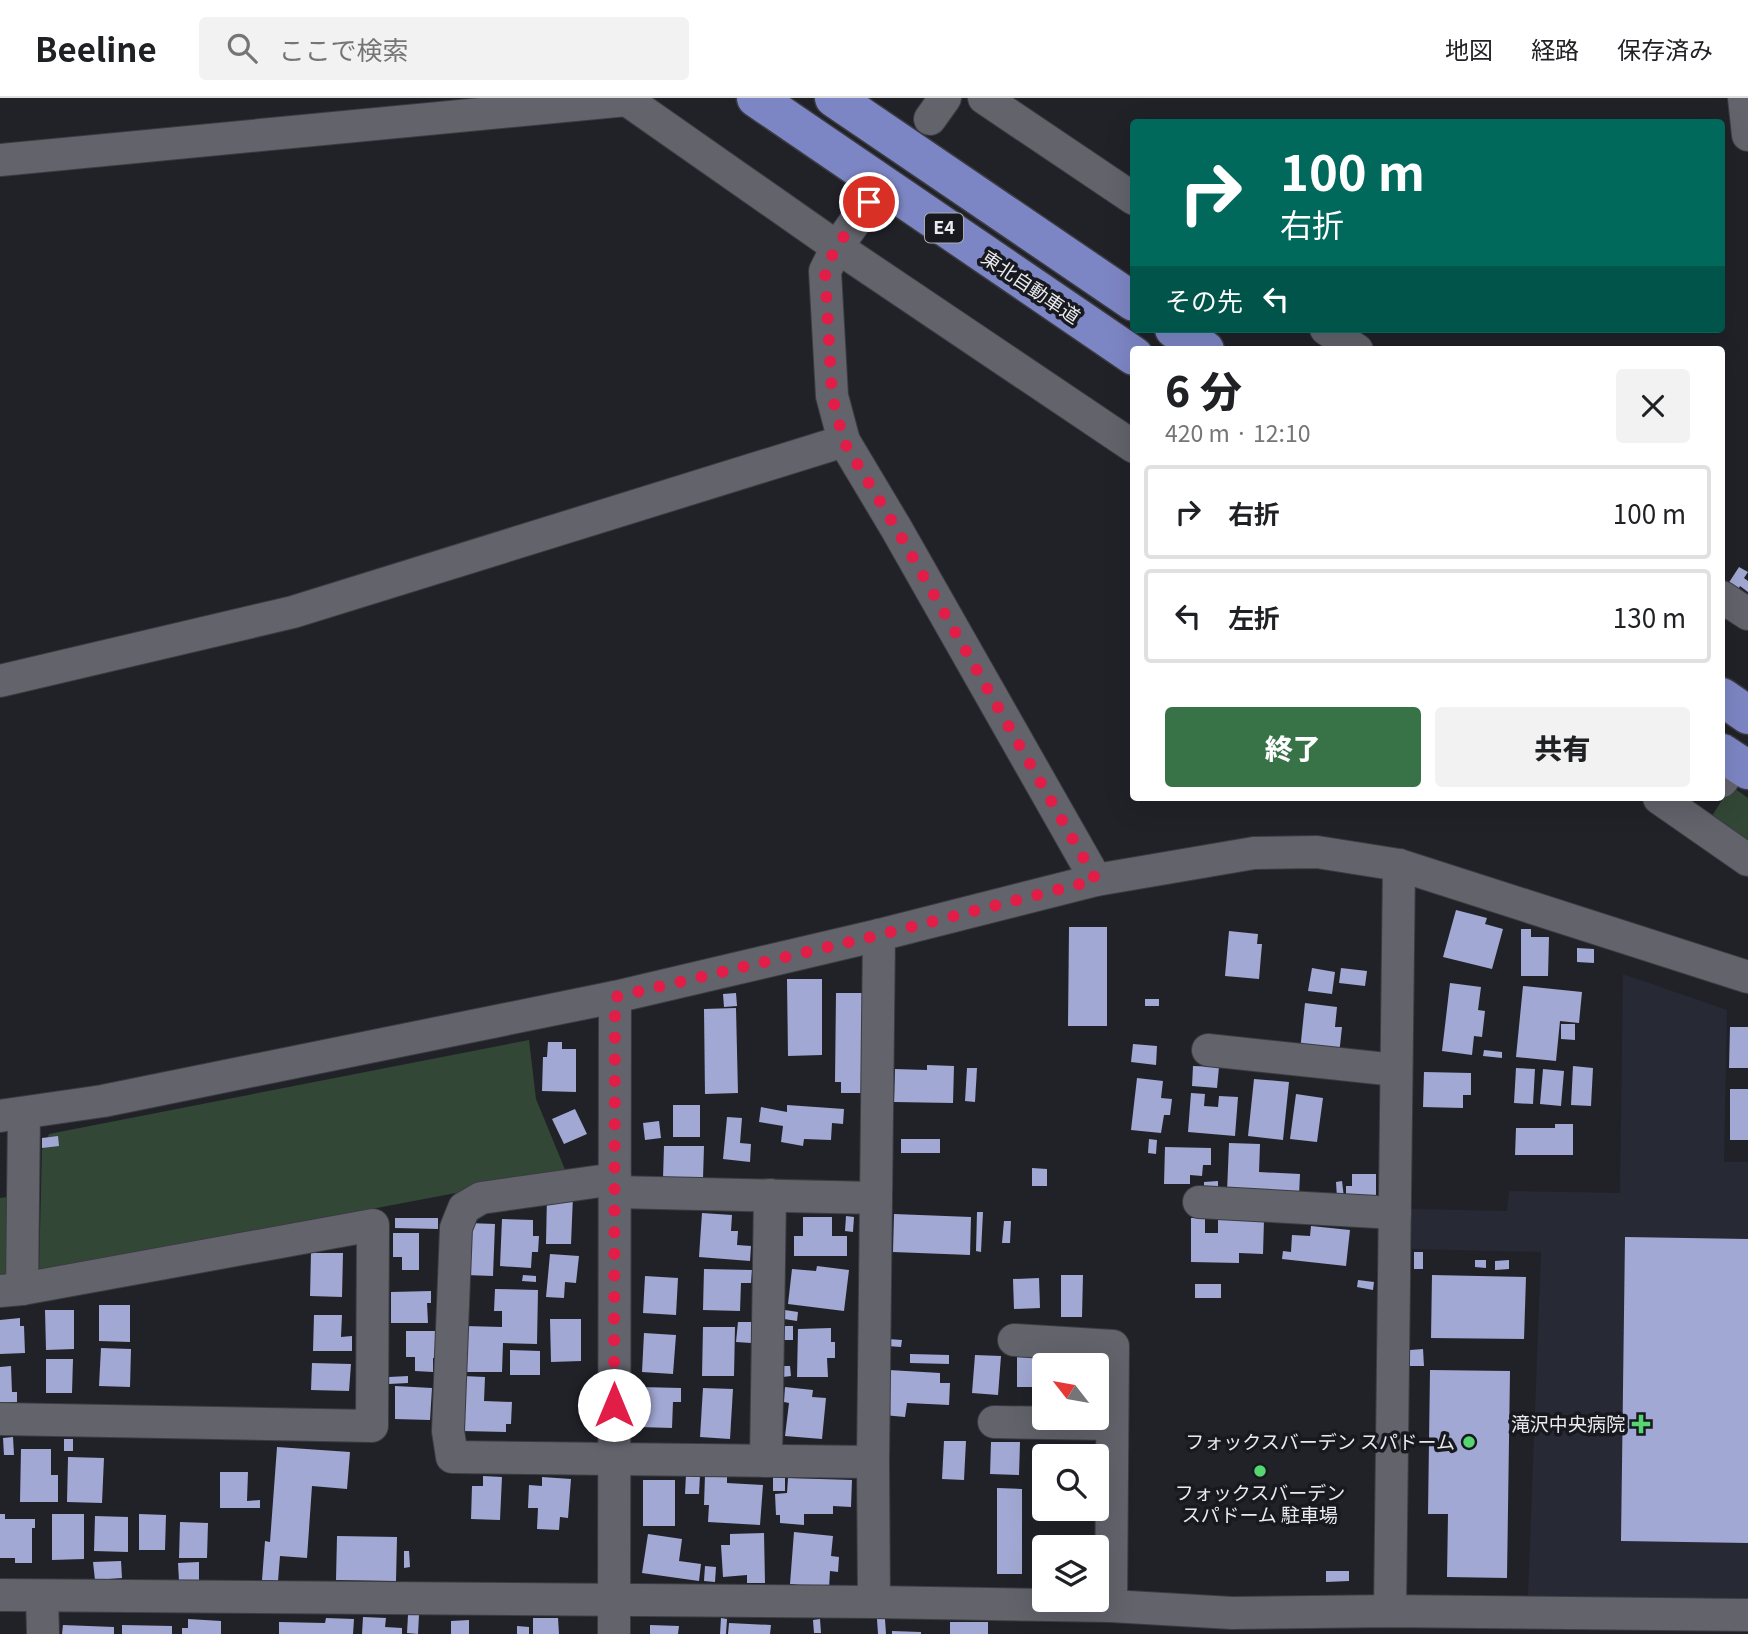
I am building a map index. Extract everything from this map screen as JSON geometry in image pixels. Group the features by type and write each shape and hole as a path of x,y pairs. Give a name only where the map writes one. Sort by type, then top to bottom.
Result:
{"highway":[{"name":"東北自動車道","path":"756,98 1130,353"},
{"name":"E4","path":"834,98 1130,299"},
{"path":"1180,333 1199,346"},
{"path":"1725,699 1748,715"}],"street":[{"path":"984,98 1130,196"},
{"path":"1744,98 1748,135"},
{"path":"0,160 625,99 836,247 1130,444"},
{"path":"869,202 836,247 825,271 832,396 844,442 896,528 1096,880"},
{"path":"1332,333 1351,346"},
{"path":"0,681 293,612 844,442"},
{"path":"1725,599 1748,614"},
{"path":"1725,794 1748,860"},
{"path":"0,1419 372,1426 373,1225 11,1290 12,1115 103,1101 615,997 879,935 1096,880 1254,853 1317,852 1399,865 1748,976"},
{"path":"1390,1611 1399,865"},
{"path":"874,1602 879,935"},
{"path":"614,1634 615,997"},
{"path":"1208,1050 1396,1070"},
{"path":"873,1462 452,1457 448,1431 456,1228 464,1208 481,1198 615,1185 770,1195 876,1198"},
{"path":"766,1461 770,1195"},
{"path":"1199,1202 1395,1213"},
{"path":"1014,1340 1113,1346 1111,1606"},
{"path":"993,1422 1112,1424"},
{"path":"0,1595 1111,1606 1232,1624 1390,1611 1748,1615"},
{"path":"42,1596 43,1634"}],"shaded area":[{"name":"滝沢中央病院","path":"1623,974 1727,1010 1724,1162 1748,1162 1748,1599 1528,1597 1541,1252 1412,1249 1412,1209 1507,1211 1509,1191 1620,1193"}],"green space":[{"path":"1731,786 1748,798 1748,844 1710,819 1721,801 1725,801"},
{"path":"529,1040 536,1099 566,1172 39,1272 42,1150 49,1134"},
{"path":"14,1196 10,1281 0,1282 0,1198"}],"building":[{"path":"1739,567 1748,572 1744,578 1748,581 1748,592 1740,586 1738,590 1728,584"},
{"path":"1456,910 1487,918 1485,924 1503,929 1492,969 1443,957"},
{"path":"1069,927 1107,927 1107,1026 1068,1026"},
{"path":"1521,929 1531,929 1531,937 1549,937 1548,976 1521,976"},
{"path":"1229,931 1258,934 1257,944 1262,944 1259,979 1225,976"},
{"path":"1577,948 1594,949 1594,963 1577,962"},
{"path":"1312,968 1335,972 1332,994 1308,991"},
{"path":"1341,968 1367,971 1365,986 1339,983"},
{"path":"787,979 822,979 822,1055 788,1056"},
{"path":"1450,983 1481,987 1478,1010 1485,1011 1482,1037 1474,1036 1472,1055 1442,1051"},
{"path":"1523,986 1582,992 1579,1023 1560,1021 1556,1061 1516,1057"},
{"path":"736,993 737,1006 724,1007 723,994"},
{"path":"836,993 863,993 862,1093 841,1093 841,1082 835,1082"},
{"path":"1145,999 1159,999 1159,1006 1145,1006"},
{"path":"1305,1003 1337,1007 1335,1027 1342,1027 1339,1055 1300,1051"},
{"path":"736,1008 738,1093 705,1094 704,1009"},
{"path":"1561,1024 1575,1024 1575,1040 1561,1039"},
{"path":"1730,1027 1748,1027 1748,1068 1729,1068"},
{"path":"548,1042 562,1042 562,1049 576,1049 576,1092 542,1091 543,1057 547,1057"},
{"path":"1133,1044 1157,1046 1156,1065 1131,1062"},
{"path":"1484,1050 1502,1052 1502,1058 1483,1056"},
{"path":"927,1065 954,1066 953,1103 894,1102 895,1069 927,1070"},
{"path":"1193,1066 1219,1067 1217,1088 1192,1086"},
{"path":"1573,1066 1593,1068 1591,1106 1571,1105"},
{"path":"967,1068 977,1068 975,1102 965,1101"},
{"path":"1516,1068 1535,1069 1533,1104 1514,1103"},
{"path":"1543,1069 1564,1071 1561,1106 1540,1104"},
{"path":"1424,1072 1471,1073 1471,1095 1463,1095 1463,1108 1423,1107"},
{"path":"1137,1078 1163,1081 1161,1098 1172,1099 1170,1115 1164,1115 1161,1133 1131,1130"},
{"path":"1254,1079 1289,1082 1283,1140 1248,1136"},
{"path":"1730,1089 1748,1089 1748,1140 1730,1140"},
{"path":"1191,1093 1205,1094 1204,1106 1218,1107 1219,1096 1238,1097 1235,1136 1188,1132"},
{"path":"1296,1094 1323,1098 1317,1142 1290,1139"},
{"path":"673,1105 700,1105 700,1137 673,1137"},
{"path":"787,1105 844,1109 843,1124 832,1123 831,1140 804,1139 803,1146 781,1142 783,1126 759,1122 761,1107 787,1112"},
{"path":"575,1109 587,1134 564,1144 552,1119"},
{"path":"727,1117 742,1118 740,1143 751,1144 750,1162 723,1159"},
{"path":"659,1121 661,1138 645,1140 643,1123"},
{"path":"1555,1124 1573,1124 1573,1155 1515,1155 1516,1128 1555,1128"},
{"path":"58,1136 59,1146 42,1148 42,1138"},
{"path":"901,1139 940,1139 940,1153 901,1153"},
{"path":"1149,1139 1157,1140 1156,1154 1148,1153"},
{"path":"1229,1143 1260,1144 1259,1172 1300,1174 1299,1195 1227,1192"},
{"path":"664,1146 704,1146 703,1178 663,1178"},
{"path":"1165,1147 1211,1148 1211,1165 1203,1165 1202,1176 1190,1175 1190,1184 1164,1184"},
{"path":"1032,1168 1047,1169 1047,1186 1032,1186"},
{"path":"1352,1174 1376,1174 1376,1198 1346,1198 1346,1186 1352,1186"},
{"path":"1218,1181 1218,1192 1204,1194 1204,1182"},
{"path":"1342,1181 1344,1198 1337,1198 1336,1182"},
{"path":"547,1195 573,1196 571,1244 546,1244"},
{"path":"977,1212 983,1212 981,1252 976,1251"},
{"path":"702,1213 732,1215 731,1231 738,1231 737,1245 751,1246 750,1261 699,1257"},
{"path":"894,1214 971,1217 970,1255 893,1252"},
{"path":"846,1216 854,1217 853,1232 845,1231"},
{"path":"803,1217 832,1217 832,1236 847,1236 847,1256 794,1256 794,1236 803,1236"},
{"path":"395,1218 438,1218 438,1229 395,1228"},
{"path":"1191,1218 1205,1218 1205,1233 1218,1233 1218,1219 1264,1220 1263,1254 1239,1253 1239,1263 1191,1262"},
{"path":"502,1219 533,1220 533,1236 539,1236 538,1252 532,1252 531,1268 500,1266"},
{"path":"1004,1221 1011,1221 1010,1243 1002,1243"},
{"path":"468,1223 495,1224 493,1276 466,1275"},
{"path":"1311,1226 1350,1230 1346,1266 1282,1259 1283,1251 1291,1252 1292,1235 1310,1236"},
{"path":"393,1233 419,1233 419,1270 402,1270 402,1257 393,1257"},
{"name":"滝沢中央病院","path":"1625,1237 1748,1239 1748,1543 1621,1541"},
{"path":"1414,1252 1423,1252 1423,1269 1414,1269"},
{"path":"311,1253 343,1253 342,1297 310,1296"},
{"path":"550,1254 579,1256 576,1283 565,1282 564,1298 546,1297"},
{"path":"1475,1260 1486,1260 1486,1268 1475,1267"},
{"path":"1509,1260 1509,1269 1495,1270 1495,1261"},
{"path":"817,1266 849,1270 844,1311 788,1304 792,1269 816,1271"},
{"path":"704,1269 752,1270 751,1283 741,1283 740,1311 703,1310"},
{"path":"523,1275 536,1276 536,1282 522,1281"},
{"path":"1061,1275 1083,1275 1082,1317 1061,1317"},
{"path":"1432,1275 1526,1277 1524,1339 1431,1338"},
{"path":"645,1276 678,1278 676,1315 643,1313"},
{"path":"1039,1278 1040,1308 1014,1309 1013,1279"},
{"path":"1358,1280 1374,1282 1373,1290 1357,1287"},
{"path":"1195,1284 1221,1284 1221,1298 1195,1298"},
{"path":"495,1289 538,1290 537,1344 503,1343 502,1372 464,1372 465,1326 502,1327 502,1311 494,1311"},
{"path":"431,1291 431,1303 427,1303 428,1323 391,1323 391,1292"},
{"path":"99,1305 130,1305 130,1342 99,1341"},
{"path":"45,1310 74,1310 74,1349 46,1350"},
{"path":"785,1310 798,1312 797,1321 784,1319"},
{"path":"314,1315 342,1315 341,1337 352,1336 352,1351 313,1351"},
{"path":"20,1318 20,1326 24,1326 25,1353 0,1354 0,1320"},
{"path":"550,1319 581,1319 581,1361 551,1362"},
{"path":"738,1322 752,1322 751,1343 736,1342"},
{"path":"783,1326 793,1326 793,1340 783,1340"},
{"path":"703,1327 735,1327 734,1376 702,1376"},
{"path":"831,1328 831,1342 835,1342 835,1358 827,1358 828,1377 797,1377 798,1329"},
{"path":"406,1331 437,1331 437,1358 433,1358 433,1372 415,1371 415,1357 406,1357"},
{"path":"644,1333 676,1335 673,1374 642,1372"},
{"path":"888,1339 902,1340 901,1347 887,1346"},
{"path":"101,1348 131,1349 130,1387 99,1386"},
{"path":"1423,1349 1424,1366 1410,1366 1410,1350"},
{"path":"510,1350 540,1351 540,1375 510,1375"},
{"path":"910,1354 949,1355 949,1364 910,1363"},
{"path":"1017,1354 1032,1354 1032,1387 1017,1387"},
{"path":"975,1355 1001,1356 998,1395 972,1393"},
{"path":"46,1359 73,1359 72,1393 46,1393"},
{"path":"312,1363 351,1364 349,1391 311,1390"},
{"path":"11,1366 12,1392 17,1392 17,1402 0,1403 0,1367"},
{"path":"782,1366 790,1366 791,1376 783,1377"},
{"path":"889,1370 940,1373 940,1383 950,1383 949,1405 907,1403 905,1417 883,1415"},
{"name":"フォックスバーデン スパドーム","path":"1430,1370 1510,1371 1507,1578 1447,1577 1448,1514 1428,1514"},
{"path":"408,1376 408,1383 389,1384 389,1377"},
{"path":"463,1376 485,1377 484,1401 512,1402 511,1424 506,1424 506,1432 462,1431"},
{"path":"395,1386 432,1388 430,1420 395,1419"},
{"path":"640,1387 681,1388 681,1402 673,1402 672,1428 639,1427"},
{"path":"785,1387 813,1390 812,1397 826,1398 822,1439 785,1436 789,1403 784,1402"},
{"path":"703,1388 733,1389 730,1439 700,1437"},
{"path":"13,1437 14,1455 4,1455 3,1438"},
{"path":"64,1439 73,1439 73,1451 64,1451"},
{"path":"944,1441 966,1441 964,1480 942,1479"},
{"path":"991,1442 1020,1442 1019,1475 990,1474"},
{"path":"277,1447 350,1452 347,1489 312,1486 307,1558 280,1556 278,1581 262,1580 265,1541 270,1542"},
{"path":"21,1449 51,1449 51,1475 58,1475 58,1502 20,1502"},
{"path":"68,1457 104,1458 102,1503 67,1502"},
{"path":"220,1472 248,1472 247,1501 260,1500 260,1508 220,1508"},
{"path":"686,1474 700,1475 699,1494 685,1494"},
{"path":"705,1475 727,1476 727,1483 763,1485 760,1525 708,1522 709,1505 704,1505"},
{"path":"483,1476 502,1477 500,1520 471,1519 472,1486 483,1486"},
{"path":"542,1477 571,1479 568,1518 560,1517 559,1530 537,1529 538,1508 528,1508 529,1485 542,1486"},
{"path":"773,1477 785,1477 785,1491 773,1491"},
{"path":"788,1478 852,1480 851,1507 833,1506 833,1514 804,1514 804,1525 780,1523 780,1515 776,1515 775,1494 787,1493"},
{"path":"643,1480 675,1480 675,1526 643,1526"},
{"path":"997,1488 1022,1489 1022,1574 997,1574"},
{"path":"0,1514 5,1514 5,1519 35,1519 35,1528 32,1528 32,1563 15,1563 15,1558 0,1558"},
{"path":"52,1514 84,1514 84,1559 52,1560"},
{"path":"139,1514 166,1515 165,1550 139,1550"},
{"path":"95,1516 128,1517 128,1552 94,1551"},
{"path":"180,1522 208,1523 207,1558 179,1558"},
{"path":"794,1532 833,1536 831,1556 839,1557 838,1572 830,1571 829,1588 790,1584"},
{"path":"764,1533 765,1583 747,1583 747,1575 723,1577 721,1545 730,1545 730,1534"},
{"path":"648,1534 682,1539 679,1561 701,1564 699,1581 642,1573"},
{"path":"337,1536 397,1537 396,1581 336,1580"},
{"path":"404,1551 409,1551 410,1567 404,1568"},
{"path":"121,1561 122,1578 95,1580 93,1562"},
{"path":"199,1562 199,1580 179,1581 178,1563"},
{"path":"705,1566 716,1567 715,1582 704,1581"},
{"path":"1326,1571 1349,1571 1349,1581 1326,1582"},
{"path":"408,1615 419,1615 418,1634 407,1633"},
{"path":"363,1617 386,1618 385,1627 402,1628 402,1634 362,1634"},
{"path":"326,1618 354,1619 353,1634 279,1634 279,1622 325,1623"},
{"path":"533,1618 558,1618 559,1634 533,1634"},
{"path":"721,1618 727,1619 726,1634 720,1634"},
{"path":"188,1619 221,1621 221,1634 182,1634 182,1628 188,1628"},
{"path":"820,1619 821,1633 814,1633 813,1620"},
{"path":"877,1619 885,1619 886,1634 878,1634"},
{"path":"469,1620 469,1634 451,1634 451,1621"},
{"path":"950,1622 988,1622 988,1634 950,1634"},
{"path":"729,1623 771,1625 770,1634 728,1634"},
{"path":"63,1625 114,1627 114,1634 62,1634"},
{"path":"122,1625 172,1626 172,1634 122,1634"},
{"path":"650,1625 679,1626 678,1634 650,1634"},
{"path":"517,1626 529,1627 529,1634 517,1634"},
{"path":"892,1631 921,1632 921,1634 892,1634"}],"place":[{"name":"滝沢中央病院","path":"1641,1424"},
{"name":"フォックスバーデン スパドーム","path":"1469,1442"},
{"name":"フォックスバーデン スパドーム 駐車場","path":"1260,1471"}],"route":[{"path":"614,1405 615,997 879,935 1096,880 896,528 844,442 832,396 825,271 836,247 869,202"}]}
